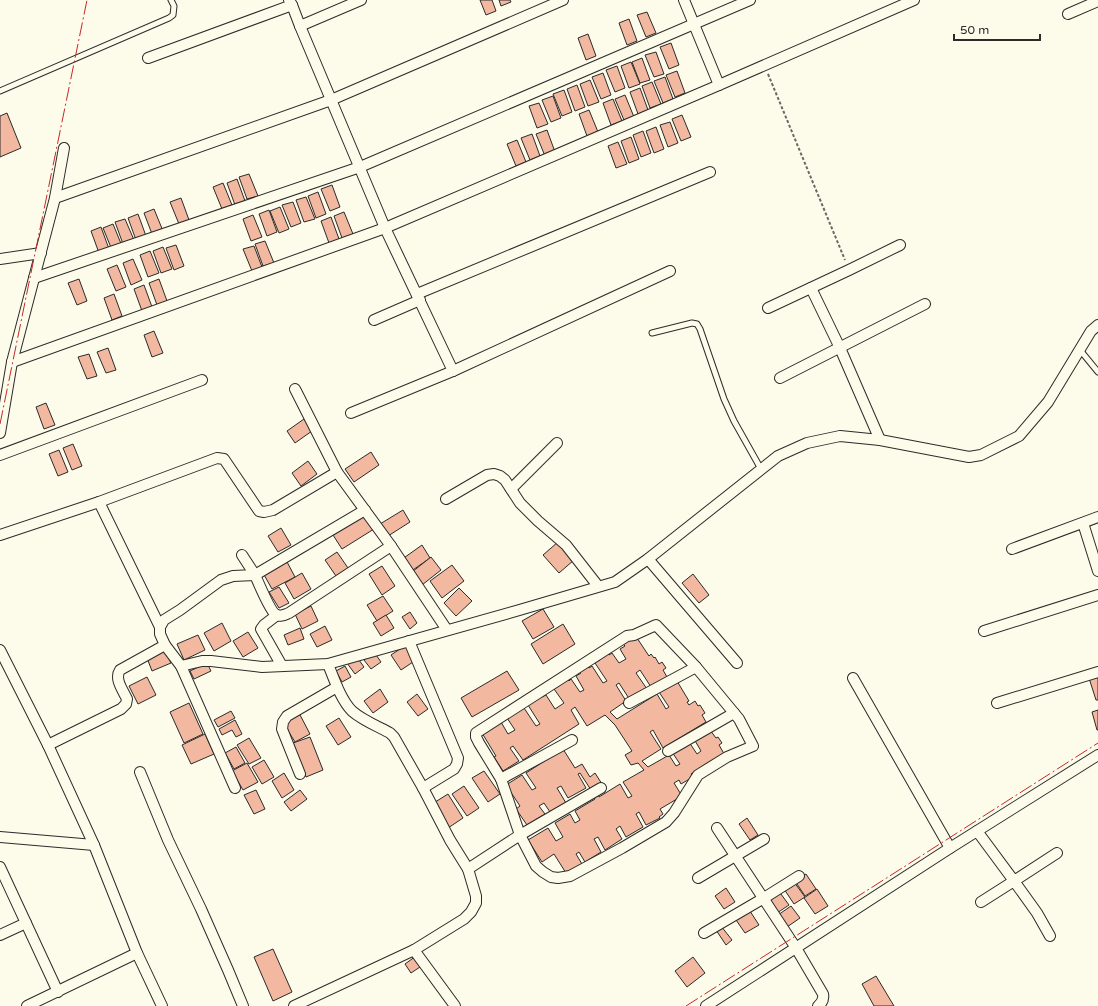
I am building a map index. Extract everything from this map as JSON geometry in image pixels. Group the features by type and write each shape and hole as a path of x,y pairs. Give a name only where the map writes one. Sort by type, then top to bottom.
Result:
{"street":[{"path":"300,26 361,0"},
{"path":"55,198 331,100 563,0"},
{"path":"684,0 719,85"},
{"path":"34,278 360,167 750,0"},
{"path":"12,362 385,228 914,0"},
{"path":"1068,14 1098,1"},
{"path":"148,58 291,3 385,228 453,371"},
{"path":"0,433 3,400 55,198 64,148"},
{"path":"374,320 418,297 710,172"},
{"path":"768,308 900,245"},
{"path":"0,259 41,253"},
{"path":"350,413 453,371 670,271"},
{"path":"811,288 840,348 880,440"},
{"path":"780,378 926,304"},
{"path":"181,666 202,660 211,660 254,667 328,664 615,582 648,559 778,456 807,443 840,436 880,440 968,457 980,455 1019,436 1048,402 1091,332 1098,325"},
{"path":"0,455 202,380"},
{"path":"295,389 337,472 391,546 447,630"},
{"path":"511,489 557,442"},
{"path":"0,535 99,502 217,458 224,459 259,511 264,512 273,510 337,472"},
{"path":"446,498 487,475 494,474 500,476 505,480 520,503 566,545 598,586"},
{"path":"99,502 160,626 160,634 165,645 181,666 235,788"},
{"path":"160,626 164,620 221,580 233,576 255,575 365,510"},
{"path":"1012,549 1098,517"},
{"path":"1083,523 1098,571"},
{"path":"242,555 255,575 272,610 277,615 283,616 391,546"},
{"path":"648,559 737,663"},
{"path":"984,631 1098,595"},
{"path":"277,615 264,625 261,630 282,666"},
{"path":"656,625 696,667 734,713 739,719 753,746 727,757 698,775 674,813 666,822 604,858 570,876 561,878 551,877 536,866 520,835 501,779 476,737 477,732 627,636 634,635 656,625"},
{"path":"408,641 458,758 454,769 423,788"},
{"path":"48,744 121,708 126,704 127,699 117,679 117,674 120,670 165,645"},
{"path":"0,650 48,744 94,845 137,953 162,1006"},
{"path":"294,1006 414,950 464,919 476,903 476,896 468,869 450,840 394,737 390,733 352,711 337,687 328,664"},
{"path":"629,703 696,667"},
{"path":"997,704 1098,672"},
{"path":"853,678 950,848"},
{"path":"300,774 282,729 283,722 287,716 337,687"},
{"path":"668,751 734,713"},
{"path":"501,779 572,740"},
{"path":"706,1006 950,848 1098,755"},
{"path":"140,772 168,840 201,909 243,1006"},
{"path":"468,869 520,835 601,788"},
{"path":"717,828 796,948 823,994 824,998 818,1006"},
{"path":"977,831 1037,913 1050,936"},
{"path":"0,837 94,845"},
{"path":"698,878 764,840"},
{"path":"981,902 1057,853"},
{"path":"0,867 58,992"},
{"path":"704,933 800,876"},
{"path":"0,935 26,923"},
{"path":"414,950 455,1006"},
{"path":"27,1006 137,953"}],"lane":[{"path":"0,91 169,18 173,15 174,6 171,0"},
{"path":"652,333 692,323 697,324 724,399 734,421 761,469"},
{"path":"1080,350 1098,372"}],"path":[{"path":"765,65 849,270"}],"building":[{"path":"480,0 492,0 496,11 486,15"},
{"path":"499,0 510,0 511,2 501,6"},
{"path":"647,12 656,33 646,37 637,15"},
{"path":"629,19 637,41 627,45 619,23"},
{"path":"588,34 596,56 586,60 578,38"},
{"path":"671,43 679,65 669,69 660,47"},
{"path":"656,52 664,74 654,77 645,55"},
{"path":"642,58 650,80 640,83 632,62"},
{"path":"631,62 640,84 629,88 621,66"},
{"path":"617,66 625,88 615,92 606,70"},
{"path":"677,71 685,93 675,97 666,75"},
{"path":"603,73 611,95 601,99 592,77"},
{"path":"665,77 673,99 663,103 654,81"},
{"path":"590,80 599,102 588,106 580,84"},
{"path":"652,82 661,104 650,108 642,86"},
{"path":"577,85 585,107 575,111 567,89"},
{"path":"640,88 648,110 638,114 630,92"},
{"path":"564,90 572,112 562,116 553,94"},
{"path":"625,95 634,117 624,120 615,99"},
{"path":"553,96 561,118 551,122 542,100"},
{"path":"613,99 622,121 611,125 603,103"},
{"path":"539,103 548,124 537,128 529,106"},
{"path":"589,110 598,132 587,136 579,114"},
{"path":"7,113 21,148 0,157 0,116"},
{"path":"682,115 691,137 681,141 672,119"},
{"path":"670,122 678,143 668,147 660,125"},
{"path":"656,127 664,149 654,153 646,131"},
{"path":"547,130 555,152 545,156 536,134"},
{"path":"643,131 651,153 641,157 633,135"},
{"path":"532,134 540,156 530,160 521,138"},
{"path":"631,137 639,159 629,163 621,141"},
{"path":"517,140 526,162 516,166 507,144"},
{"path":"618,142 627,164 616,168 608,146"},
{"path":"249,174 258,196 247,199 239,177"},
{"path":"237,179 245,201 235,205 227,183"},
{"path":"223,183 232,205 222,209 213,187"},
{"path":"332,185 340,207 330,211 321,189"},
{"path":"318,192 326,214 316,218 308,196"},
{"path":"306,197 315,219 304,222 296,200"},
{"path":"181,198 189,220 179,224 170,202"},
{"path":"293,202 301,223 291,227 282,205"},
{"path":"280,207 289,229 279,233 270,211"},
{"path":"154,209 163,231 152,234 144,213"},
{"path":"269,210 277,232 267,236 259,214"},
{"path":"344,212 353,234 342,238 334,216"},
{"path":"138,214 146,236 136,240 128,218"},
{"path":"253,215 262,237 251,241 243,219"},
{"path":"331,217 339,239 329,243 321,221"},
{"path":"125,219 134,240 123,244 115,222"},
{"path":"113,224 122,246 112,250 103,228"},
{"path":"101,227 109,249 99,253 91,231"},
{"path":"265,241 274,263 263,266 255,244"},
{"path":"176,245 184,266 174,270 166,248"},
{"path":"254,246 262,267 252,271 243,249"},
{"path":"163,247 172,269 161,273 153,251"},
{"path":"150,251 159,273 148,277 140,255"},
{"path":"133,259 142,280 131,285 123,263"},
{"path":"117,265 126,287 116,291 107,269"},
{"path":"79,279 87,301 77,305 68,283"},
{"path":"159,279 167,301 157,305 149,283"},
{"path":"144,285 152,307 142,311 134,289"},
{"path":"114,294 122,316 112,320 104,298"},
{"path":"154,331 163,353 152,357 144,335"},
{"path":"108,348 116,370 106,373 97,352"},
{"path":"89,354 97,376 87,379 78,357"},
{"path":"46,403 55,425 44,429 36,407"},
{"path":"304,419 312,431 295,443 287,431"},
{"path":"73,444 82,466 72,470 63,448"},
{"path":"59,450 68,472 58,476 49,454"},
{"path":"371,452 379,465 354,482 345,469"},
{"path":"308,461 317,474 301,486 292,473"},
{"path":"403,510 410,522 388,536 380,524"},
{"path":"365,515 374,529 342,549 333,535"},
{"path":"281,528 291,545 278,552 268,536"},
{"path":"558,542 574,560 559,573 543,555"},
{"path":"422,545 430,558 410,572 401,560"},
{"path":"337,552 348,568 336,576 325,560"},
{"path":"431,557 441,570 422,585 412,572"},
{"path":"286,560 295,577 272,589 263,573"},
{"path":"452,565 464,581 442,598 430,581"},
{"path":"382,566 395,586 382,595 369,574"},
{"path":"302,573 311,589 294,599 285,583"},
{"path":"693,574 709,595 699,603 682,583"},
{"path":"279,587 289,603 279,608 269,592"},
{"path":"459,588 472,601 456,616 444,603"},
{"path":"383,596 393,611 377,621 367,605"},
{"path":"311,606 318,621 302,629 295,614"},
{"path":"543,609 554,627 533,639 522,621"},
{"path":"410,612 417,623 410,629 402,617"},
{"path":"386,615 394,628 381,636 373,623"},
{"path":"222,623 231,641 214,651 204,633"},
{"path":"563,624 575,644 543,664 531,644"},
{"path":"325,626 332,640 317,647 310,634"},
{"path":"300,628 304,639 288,645 284,635"},
{"path":"248,632 258,648 243,657 233,641"},
{"path":"198,635 205,650 184,660 177,644"},
{"path":"633,638 637,638 649,656 651,654 654,658 655,657 659,664 662,662 666,668 663,670 667,677 651,687 640,670 636,673 647,689 630,700 619,683 616,685 626,701 610,712 617,719 657,694 666,709 669,707 659,692 677,681 689,701 687,702 689,705 695,701 698,706 700,705 705,713 702,715 706,722 663,748 653,730 650,732 661,749 642,761 648,767 669,755 676,766 680,764 672,752 689,742 697,754 701,751 694,739 710,730 722,743 719,745 726,757 718,758 691,774 693,777 681,784 679,780 674,783 682,796 660,809 663,814 659,817 660,818 646,825 639,812 636,814 643,827 626,837 620,826 616,829 622,839 605,850 598,837 594,839 601,852 585,862 579,852 576,854 582,864 566,873 554,854 542,862 528,840 548,828 556,841 563,837 555,823 570,814 575,823 580,820 575,811 595,799 580,773 578,774 586,788 568,798 561,786 557,788 566,803 550,812 544,803 539,806 545,814 527,825 516,809 520,806 506,785 522,775 532,790 536,788 526,773 563,749 575,768 582,764 590,777 595,773 602,784 595,788 599,797 620,784 628,798 632,796 623,782 644,770 638,763 631,765 625,755 632,751 615,725 605,715 587,726 575,707 571,710 579,724 523,760 513,746 510,748 519,761 503,771 482,733 501,722 508,734 515,730 507,718 524,708 536,726 540,724 528,705 540,694 542,697 546,695 555,709 564,703 554,689 567,679 569,681 571,679 580,692 584,690 576,676 581,673 579,671 587,666 589,668 592,666 603,683 607,681 595,663 600,660 599,658 607,653 609,655 612,653 619,663 626,659 620,649 625,646 623,644"},
{"path":"406,645 416,660 401,670 391,655"},
{"path":"165,650 171,663 152,671 147,658"},
{"path":"374,652 381,662 371,669 364,660"},
{"path":"356,656 364,667 355,674 347,663"},
{"path":"207,663 211,671 194,679 190,671"},
{"path":"345,666 351,677 342,682 336,671"},
{"path":"507,671 519,690 472,717 461,698"},
{"path":"1098,675 1098,700 1096,700 1089,678"},
{"path":"147,677 156,695 138,704 129,686"},
{"path":"380,689 388,702 373,713 364,701"},
{"path":"417,694 428,709 418,716 407,702"},
{"path":"189,703 203,734 184,743 170,712"},
{"path":"1098,710 1098,730 1097,730 1092,712"},
{"path":"231,711 235,718 218,727 214,720"},
{"path":"299,713 310,734 295,742 287,729 286,720"},
{"path":"339,718 351,737 338,745 326,726"},
{"path":"235,720 242,734 236,737 232,730 222,735 219,729"},
{"path":"205,734 214,754 191,764 182,745"},
{"path":"310,737 323,770 306,777 293,743"},
{"path":"249,738 261,758 249,764 237,745"},
{"path":"236,747 245,763 234,769 225,753"},
{"path":"264,760 274,777 262,784 252,767"},
{"path":"247,763 258,782 243,790 232,771"},
{"path":"484,771 500,794 488,802 472,778"},
{"path":"284,773 294,790 282,798 272,781"},
{"path":"464,786 479,808 467,816 452,794"},
{"path":"256,790 265,809 254,814 244,795"},
{"path":"300,790 307,799 291,811 284,802"},
{"path":"448,794 463,818 448,828 432,804"},
{"path":"747,818 758,835 750,840 739,824"},
{"path":"806,874 816,889 805,896 795,881"},
{"path":"794,882 805,897 794,904 784,889"},
{"path":"726,888 735,902 724,909 715,896"},
{"path":"817,889 828,906 815,914 804,898"},
{"path":"778,890 789,905 777,913 766,898"},
{"path":"791,906 800,918 787,927 778,915"},
{"path":"748,908 759,925 745,933 734,917"},
{"path":"721,926 732,940 726,945 716,930"},
{"path":"273,949 292,992 273,1001 254,957"},
{"path":"416,956 423,965 411,973 405,964"},
{"path":"693,957 705,973 687,987 675,971"},
{"path":"876,976 894,1006 874,1006 862,984"}],"power":[{"path":"0,424 87,0"},
{"path":"686,1006 1098,743"}]}
